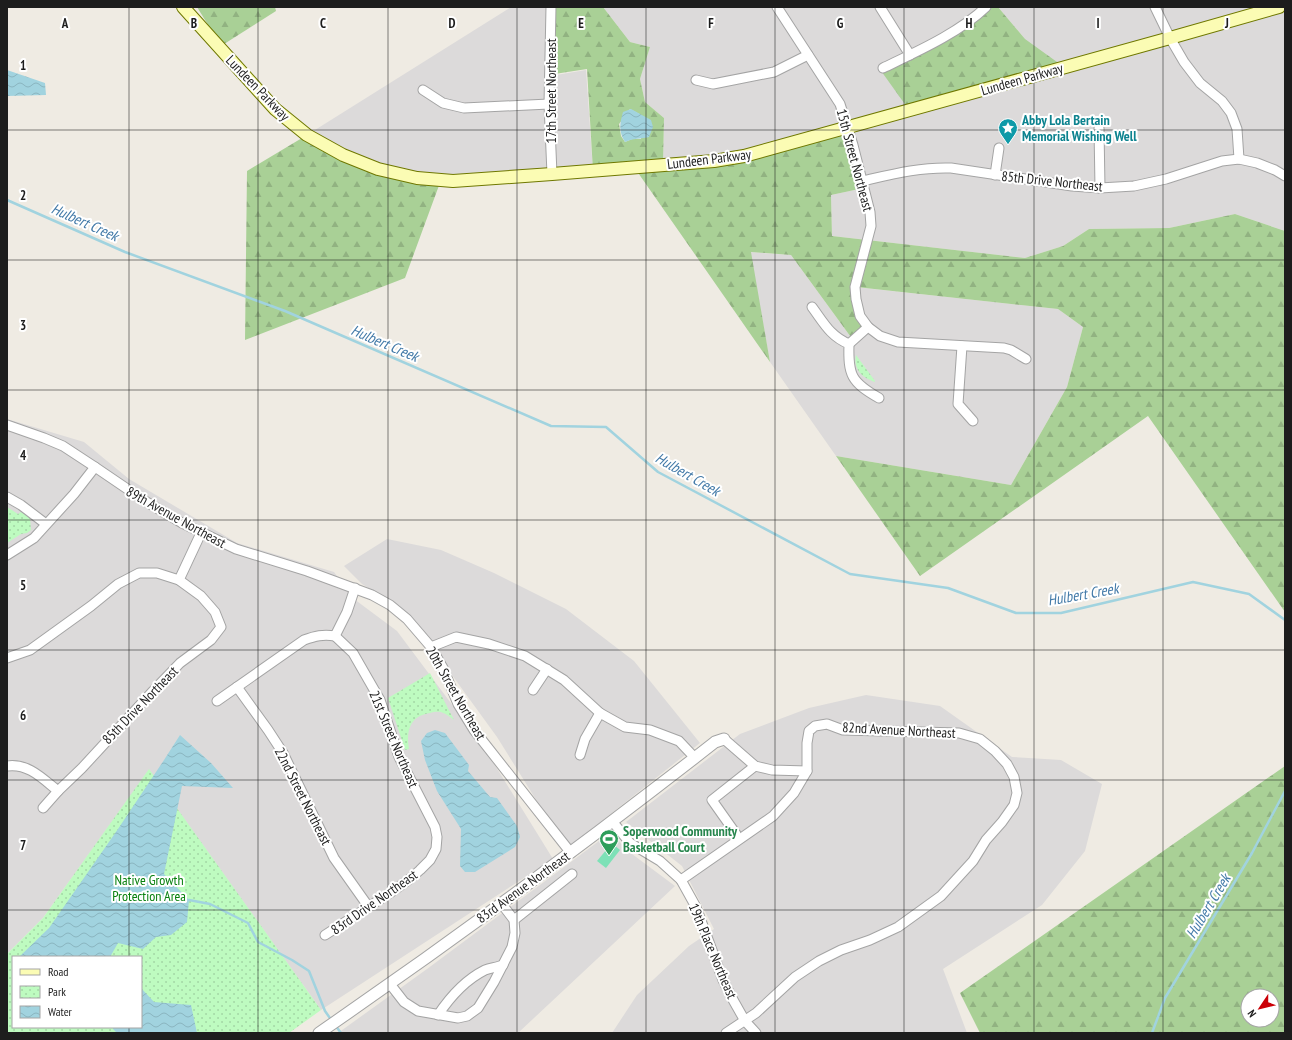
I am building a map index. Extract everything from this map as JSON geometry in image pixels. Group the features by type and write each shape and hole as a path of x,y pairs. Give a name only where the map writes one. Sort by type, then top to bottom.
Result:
{"main road":[{"name":"Lundeen Parkway","path":"183,7 274,109 306,135 343,155 378,169 417,178 453,181 714,161 744,156 1170,38 1254,10 1278,7"}],"street":[{"name":"17th Street Northeast","path":"551,7 549,104 552,174"},
{"name":"15th Street Northeast","path":"778,7 840,104 848,128 870,212 871,226 855,287 860,316 868,327"},
{"path":"880,7 910,55"},
{"path":"1155,7 1184,62 1200,83 1222,101 1231,113 1237,129 1239,159"},
{"path":"883,68 910,55 958,28 984,8"},
{"path":"696,80 713,84 774,72 808,55"},
{"path":"423,90 443,103 464,108 549,104"},
{"path":"1099,128 1100,188"},
{"path":"995,174 999,148"},
{"name":"85th Drive Northeast","path":"862,180 916,169 934,167 995,174 1072,186 1100,188 1134,186 1166,179 1222,161 1239,159 1257,163 1275,170 1285,176"},
{"path":"812,307 830,332 838,340 849,344"},
{"path":"879,398 863,389 853,377 848,363 849,344 868,327 880,336 898,342 1004,348 1011,350 1026,359"},
{"path":"962,346 958,404 973,421"},
{"name":"89th Avenue Northeast","path":"7,425 63,446 144,501 201,533 236,549 307,571 355,588"},
{"path":"7,555 34,538 74,494 95,467"},
{"path":"7,497 21,505 46,524"},
{"path":"179,580 201,533"},
{"name":"85th Drive Northeast","path":"7,658 30,650 91,606 118,584 139,573 158,573 179,580 201,596 216,612 221,627 211,640 180,663 82,768 58,791"},
{"path":"217,701 304,640 325,634 335,636 347,612 355,588"},
{"name":"20th Street Northeast","path":"355,588 390,605 407,619 431,647 443,668 458,704 474,730 570,853"},
{"name":"21st Street Northeast","path":"335,636 352,653 380,700 400,756 435,826 437,837 436,849"},
{"path":"431,647 456,638 489,644 525,656 564,680 600,713 625,727 650,730 679,740 695,758"},
{"path":"533,690 547,669"},
{"name":"22nd Street Northeast","path":"237,687 283,753 334,858 368,906"},
{"path":"580,755 585,739 600,713"},
{"name":"82nd Avenue Northeast","path":"681,880 773,816 794,794 807,771 807,743 809,731 815,726 827,724 843,730 959,732 980,740 995,751 1007,764 1014,777 1018,793 1014,806 986,840 973,861 941,896 898,927 870,940 841,950 819,961 795,977 756,1013 745,1021"},
{"path":"724,739 755,766 772,770 807,771"},
{"name":"83rd Avenue Northeast","path":"319,1033 390,984 570,853 715,742 724,739"},
{"path":"7,766 14,765 26,767 58,791 43,808"},
{"path":"737,840 736,834 712,800 755,766"},
{"name":"19th Place Northeast","path":"612,821 630,844 660,861 681,880 696,907 723,980 745,1021 756,1033"},
{"name":"83rd Drive Northeast","path":"325,935 411,878 430,860 436,849"},
{"path":"514,920 572,874"},
{"path":"390,984 404,1002 418,1011 458,1018 467,1016 478,1008 512,947 515,933 514,920 501,903"},
{"path":"438,1015 450,998 467,982 486,970 503,965"},
{"path":"726,1033 745,1021"}],"shaded area":[{"path":"511,7 548,7 550,76 586,70 593,171 417,178 307,135"},
{"path":"603,7 986,7 984,9 1024,38 998,7 1285,7 1285,231 1235,214 1169,228 1089,229 1063,246 1025,258 832,236 831,195 864,188 780,147 663,165 664,118 645,102 640,79 650,47 630,42"},
{"path":"750,252 791,255 853,340 855,287 1058,309 1083,327 1067,387 1011,485 836,456 770,362"},
{"path":"7,419 84,442 129,479 237,543 334,572 354,599 397,631 483,746 553,859 321,1010 149,770 43,918 7,954"},
{"path":"387,539 441,550 494,573 566,609 634,661 700,743 564,851 535,798 497,737 412,620 391,602 362,584 344,566"},
{"path":"866,695 940,706 1012,757 1061,760 1102,784 1085,851 1042,905 943,969 967,1033 612,1033 637,995 689,946 714,929 682,866 626,822 740,734 809,708"},
{"path":"611,832 628,851 675,886 518,1033 338,1033 427,969"}],"green space":[{"path":"197,7 275,7 276,11 221,46"},
{"path":"550,7 603,7 630,42 650,47 640,79 645,102 664,118 663,165 714,161 848,128 864,188 831,195 832,236 1025,258 1063,246 1089,229 1169,228 1235,214 1285,231 1285,612 1148,416 920,576 836,456 1011,485 1067,387 1083,327 1058,309 856,287 868,327 853,340 791,255 751,252 770,362 634,167 593,171 587,69 548,75","holes":["630,109 641,115 641,139 632,139 625,142 621,136 619,124"]},
{"path":"986,7 998,7 1025,39 1064,67 909,110 879,68 910,55"},
{"path":"307,135 343,155 441,180 405,278 245,340 247,171"},
{"path":"856,355 875,382 860,373 856,365"},
{"path":"7,507 18,514 21,512 30,518 31,530 27,533 21,534 7,543"},
{"path":"430,673 454,720 441,712 433,712 418,717 411,725 409,730 409,749 405,750 388,698"},
{"path":"1285,766 1285,1033 980,1033 960,993"},
{"name":"Native Growth Protection Area","path":"149,769 321,1010 289,1033 7,1033 7,954 43,918"},
{"name":"Soperwood Community Basketball Court","path":"612,843 620,850 606,868 597,861"}],"water":[{"path":"7,70 45,83 46,95 7,96"},
{"path":"631,109 651,120 653,127 649,137 625,142 620,131 621,120 623,112"},
{"path":"435,730 445,733 469,765 468,771 490,797 497,798 517,826 520,837 515,847 475,872 465,872 460,866 461,829 437,791 425,760 421,741 427,733"},
{"path":"180,735 211,763 233,788 182,786 164,874 189,900 187,922 171,935 156,937 143,949 118,943 111,956 20,956 49,928"},
{"path":"142,989 154,1002 191,1005 197,1033 117,1033 113,1029 142,1028"}],"waterway":[{"name":"Hulbert Creek","path":"7,200 125,252 285,311 551,426 606,427 658,472 850,574 948,588 1016,613 1061,613 1193,582 1249,594 1285,620"},
{"name":"Hulbert Creek","path":"1152,1033 1165,998 1252,853 1285,791"},
{"path":"189,900 210,904 248,923 258,942 309,971 325,1011 332,1021"},
{"path":"335,1025 341,1033"}],"place":[{"name":"Abby Lola Bertain Memorial Wishing Well","path":"1008,145"},
{"name":"Soperwood Community Basketball Court","path":"609,856"}]}
